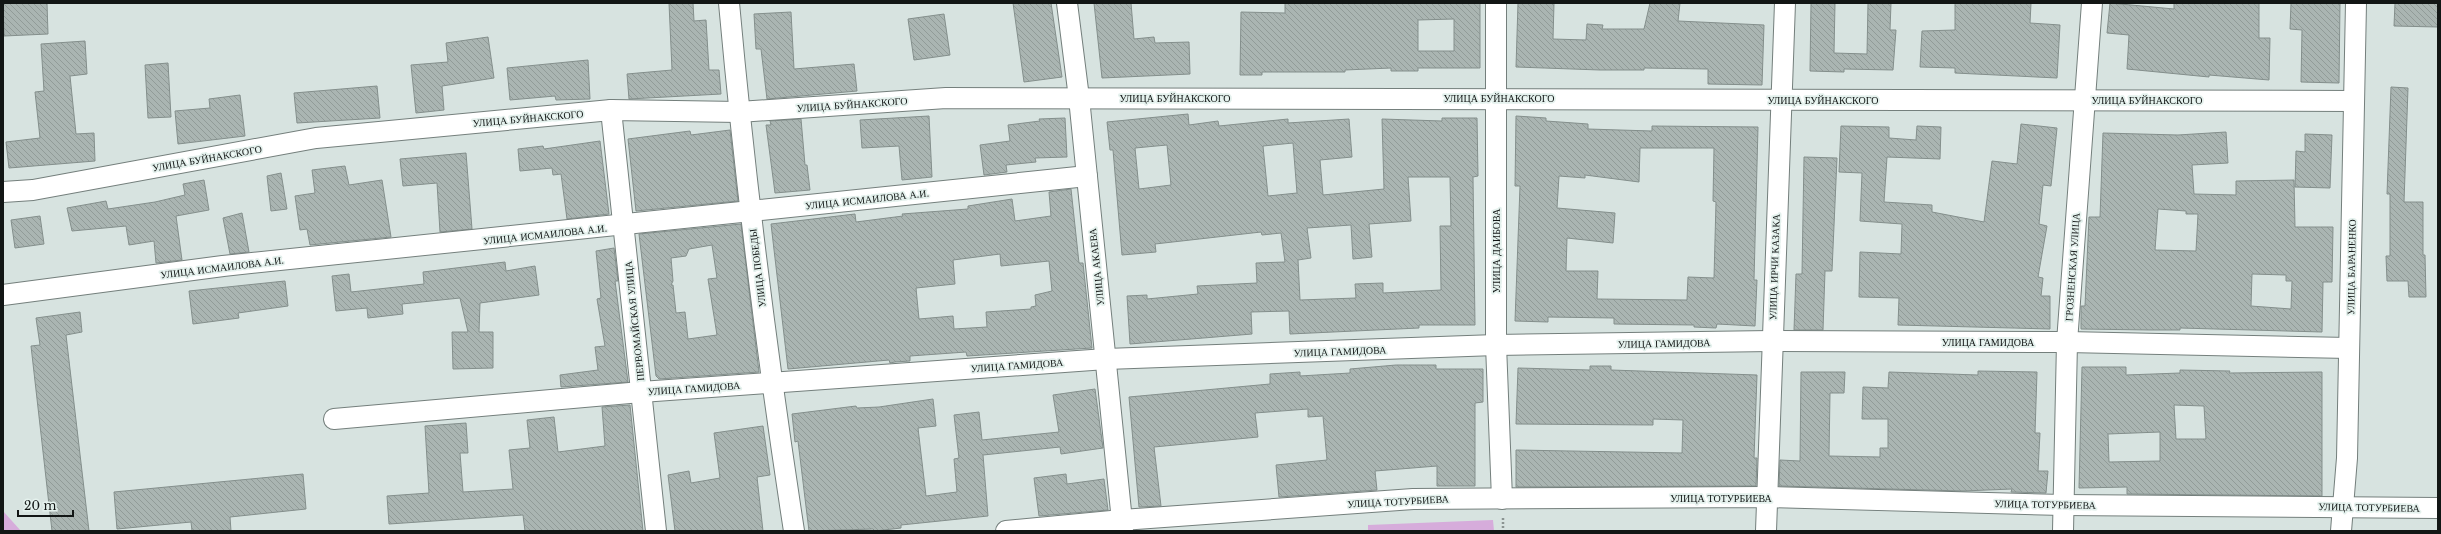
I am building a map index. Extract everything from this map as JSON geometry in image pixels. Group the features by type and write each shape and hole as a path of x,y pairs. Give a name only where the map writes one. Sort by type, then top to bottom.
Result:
{"street":[{"name":"УЛИЦА ПОБЕДЫ","path":"730,3 739,112 750,211 771,383 794,531"},
{"name":"УЛИЦА АКАЕВА","path":"1067,3 1079,98 1122,525"},
{"name":"УЛИЦА ДАИБОВА","path":"1496,3 1496,345 1502,499"},
{"name":"УЛИЦА ИРЧИ КАЗАКА","path":"1766,531 1771,341 1785,3"},
{"name":"ГРОЗНЕНСКАЯ УЛИЦА","path":"2063,531 2067,342 2092,3"},
{"name":"УЛИЦА БАРАНЕНКО","path":"2341,531 2347,458 2356,3"},
{"name":"УЛИЦА БУЙНАКСКОГО","path":"3,192 33,190 316,138 611,110 739,112 946,98 2354,101"},
{"name":"ПЕРВОМАЙСКАЯ УЛИЦА","path":"611,110 656,531"},
{"name":"УЛИЦА ИСМАИЛОВА А.И.","path":"3,295 223,266 623,226 750,211 1087,176"},
{"name":"УЛИЦА ГАМИДОВА","path":"334,419 642,392 1106,359 1496,345 1771,341 2067,342 2349,348"},
{"name":"УЛИЦА ТОТУРБИЕВА","path":"1006,531 1122,525 1413,499 1766,497 2063,505 2438,508"}],"shaded area":[{"path":"3,511 21,531 3,531"},
{"path":"1493,520 1494,531 1368,531 1368,525"}],"building":[{"path":"3,3 47,3 48,34 4,36"},
{"path":"669,3 693,3 694,21 706,20 709,70 719,70 721,94 629,99 627,74 672,70"},
{"path":"1013,3 1051,3 1062,77 1024,82"},
{"path":"1094,3 1131,3 1134,39 1154,37 1155,43 1189,42 1190,74 1102,78"},
{"path":"1285,3 1480,3 1480,68 1418,68 1418,71 1391,71 1391,68 1345,70 1345,72 1262,72 1262,75 1240,75 1241,12 1285,13","holes":["1454,19 1454,51 1418,51 1418,20"]},
{"path":"1518,3 1554,3 1553,39 1586,40 1587,24 1603,25 1602,29 1644,29 1650,3 1680,3 1678,21 1764,25 1762,85 1708,84 1708,69 1644,68 1644,70 1600,70 1516,67"},
{"path":"1811,3 1835,3 1834,53 1867,54 1868,3 1891,3 1890,30 1896,30 1893,70 1844,69 1844,72 1810,71"},
{"path":"1955,3 2031,3 2030,23 2060,25 2057,78 1955,73 1955,68 1920,67 1922,31 1955,30"},
{"path":"2110,3 2174,9 2174,3 2259,3 2259,38 2270,38 2269,80 2209,75 2209,77 2127,69 2129,35 2107,33"},
{"path":"2291,3 2340,3 2339,83 2301,82 2302,30 2290,29"},
{"path":"2395,3 2438,3 2438,27 2394,26"},
{"path":"791,12 794,69 854,64 857,91 767,99 761,49 756,49 754,14"},
{"path":"944,14 950,55 914,60 908,19"},
{"path":"488,37 494,78 442,86 444,110 416,113 411,65 448,62 446,43"},
{"path":"85,41 87,74 70,76 76,134 94,133 95,161 9,168 6,142 40,138 35,92 44,91 41,44"},
{"path":"588,60 590,99 556,100 555,96 510,100 507,68"},
{"path":"168,63 171,117 148,118 145,65"},
{"path":"377,86 380,118 297,123 294,93"},
{"path":"2391,87 2408,88 2404,202 2423,202 2423,255 2425,255 2426,297 2409,297 2408,281 2387,281 2386,256 2390,256 2390,194 2387,194"},
{"path":"240,95 245,136 178,144 175,111 210,108 209,99"},
{"path":"1188,114 1189,125 1218,121 1219,126 1288,119 1288,123 1349,119 1352,157 1320,160 1323,195 1384,189 1382,119 1442,121 1442,118 1477,118 1478,176 1473,177 1475,325 1419,325 1419,328 1290,334 1289,311 1251,312 1252,334 1130,344 1127,296 1147,295 1147,299 1198,294 1197,286 1257,283 1256,263 1285,262 1281,233 1262,235 1261,232 1155,244 1156,252 1122,255 1113,150 1110,150 1107,122","holes":["1293,143 1297,193 1268,196 1263,146","1167,145 1171,185 1139,189 1135,148","1408,177 1450,177 1451,226 1440,226 1441,290 1383,293 1383,283 1355,284 1356,298 1300,300 1298,260 1311,258 1307,228 1351,225 1353,259 1372,257 1369,224 1411,221"]},
{"path":"929,116 932,177 902,180 899,146 862,148 860,120"},
{"path":"1516,116 1546,118 1546,121 1588,124 1588,129 1652,131 1652,126 1758,127 1754,280 1757,280 1755,326 1717,324 1716,328 1694,327 1694,325 1614,324 1614,318 1548,317 1548,322 1515,321 1520,186 1515,186","holes":["1640,148 1714,148 1713,201 1716,202 1714,278 1688,277 1687,300 1597,299 1598,271 1566,271 1567,238 1613,243 1615,213 1557,208 1559,176 1585,178 1585,175 1639,182"]},
{"path":"1065,118 1067,157 1035,158 1036,162 1006,165 1007,172 984,175 980,145 1010,141 1008,125 1040,121 1039,119"},
{"path":"801,119 805,165 807,165 810,190 775,193 766,125 771,125 770,121"},
{"path":"2021,124 2057,128 2051,186 2043,185 2039,224 2047,226 2038,277 2043,278 2041,296 2050,296 2050,329 1898,325 1899,298 1859,297 1860,252 1901,254 1902,224 1860,221 1862,173 1839,172 1841,126 1889,127 1889,138 1916,140 1917,126 1941,127 1940,159 1887,157 1884,202 1932,205 1932,212 1984,222 1992,161 2017,164"},
{"path":"730,130 738,201 636,211 628,139 690,131 691,135"},
{"path":"2226,132 2228,163 2192,165 2194,194 2236,195 2236,181 2294,180 2295,227 2333,227 2332,282 2323,282 2322,332 2180,328 2180,330 2081,329 2081,306 2085,306 2089,217 2100,217 2103,133 2178,135","holes":["2158,209 2186,211 2186,214 2198,214 2196,251 2155,250","2252,274 2286,275 2286,281 2292,281 2291,309 2251,306"]},
{"path":"2305,134 2332,135 2330,188 2295,187 2296,151 2305,152"},
{"path":"600,141 609,214 567,219 561,174 553,175 552,168 520,171 518,149 543,146 544,149"},
{"path":"466,153 472,229 440,232 437,183 403,186 400,159"},
{"path":"1804,157 1837,158 1832,271 1825,271 1823,330 1794,330 1796,274 1802,274"},
{"path":"345,166 349,185 382,180 391,237 310,245 307,229 300,230 295,196 315,193 312,170"},
{"path":"281,173 287,209 271,211 267,176"},
{"path":"204,180 209,210 176,216 182,260 156,263 154,241 129,245 126,226 72,231 67,208 106,201 108,209 155,202 185,195 183,184"},
{"path":"1071,189 1079,263 1083,263 1092,348 967,356 966,352 910,356 910,361 890,363 889,360 788,369 771,224 855,214 856,222 903,216 902,214 968,209 968,206 1012,199 1015,221 1051,216 1049,192","holes":["1000,254 1001,266 1049,261 1052,291 1035,295 1036,306 1031,307 1031,309 986,312 987,327 954,329 953,316 919,319 916,288 955,284 953,260"]},
{"path":"242,213 249,252 230,254 223,218"},
{"path":"40,216 44,244 15,248 11,220"},
{"path":"741,224 759,372 659,379 656,376 639,234","holes":["712,245 717,278 708,279 717,335 688,339 685,312 676,313 673,285 671,285 673,281 671,258 686,256 689,249"]},
{"path":"614,248 618,281 615,281 628,382 561,387 560,375 598,370 595,347 605,346 597,299 601,298 596,251"},
{"path":"505,262 506,271 535,266 539,295 480,303 479,332 493,332 493,368 453,369 452,332 468,332 460,298 402,304 403,314 368,318 367,308 336,311 332,276 349,274 351,292 424,284 423,272"},
{"path":"285,281 288,306 238,313 239,318 193,324 189,291"},
{"path":"80,312 82,332 66,335 89,531 52,531 31,346 40,345 36,318"},
{"path":"1396,365 1436,365 1436,369 1483,369 1483,402 1475,403 1475,486 1437,486 1437,466 1375,471 1377,490 1279,497 1276,465 1327,460 1323,416 1308,417 1308,409 1255,413 1258,437 1154,447 1161,506 1139,507 1129,397 1270,384 1270,374 1300,372 1300,376 1350,373 1350,369"},
{"path":"1590,366 1611,366 1611,370 1757,375 1754,458 1757,458 1756,486 1516,487 1516,450 1682,453 1683,420 1653,419 1653,425 1516,424 1518,368 1590,370"},
{"path":"2082,367 2126,367 2126,375 2180,373 2180,370 2230,371 2229,373 2322,372 2322,496 2127,494 2127,487 2079,488","holes":["2174,405 2204,406 2206,439 2176,439","2160,432 2160,461 2109,462 2108,434"]},
{"path":"1978,371 2037,372 2035,433 2040,433 2038,471 2048,471 2046,493 2011,492 2012,489 1963,491 1779,486 1780,460 1800,461 1801,372 1845,372 1844,393 1830,393 1829,456 1880,457 1880,448 1888,448 1888,419 1862,419 1863,387 1888,388 1889,372 1978,375"},
{"path":"1095,389 1103,448 1061,454 1060,447 983,455 988,516 901,525 901,528 875,531 873,529 809,531 798,441 795,442 792,414 856,406 857,408 879,407 933,399 936,426 918,428 926,496 957,492 954,459 959,458 954,415 979,412 982,440 1059,432 1053,395"},
{"path":"630,405 643,531 525,531 523,515 389,524 387,496 429,493 425,426 466,423 468,453 460,453 463,492 513,489 509,450 530,448 527,420 554,417 558,452 605,446 602,407"},
{"path":"763,426 770,475 757,477 763,531 675,531 668,475 689,471 691,483 720,478 714,433"},
{"path":"303,474 306,509 230,517 231,531 192,531 191,522 117,529 114,492"},
{"path":"1066,474 1067,484 1104,479 1108,510 1039,516 1034,478"}]}
